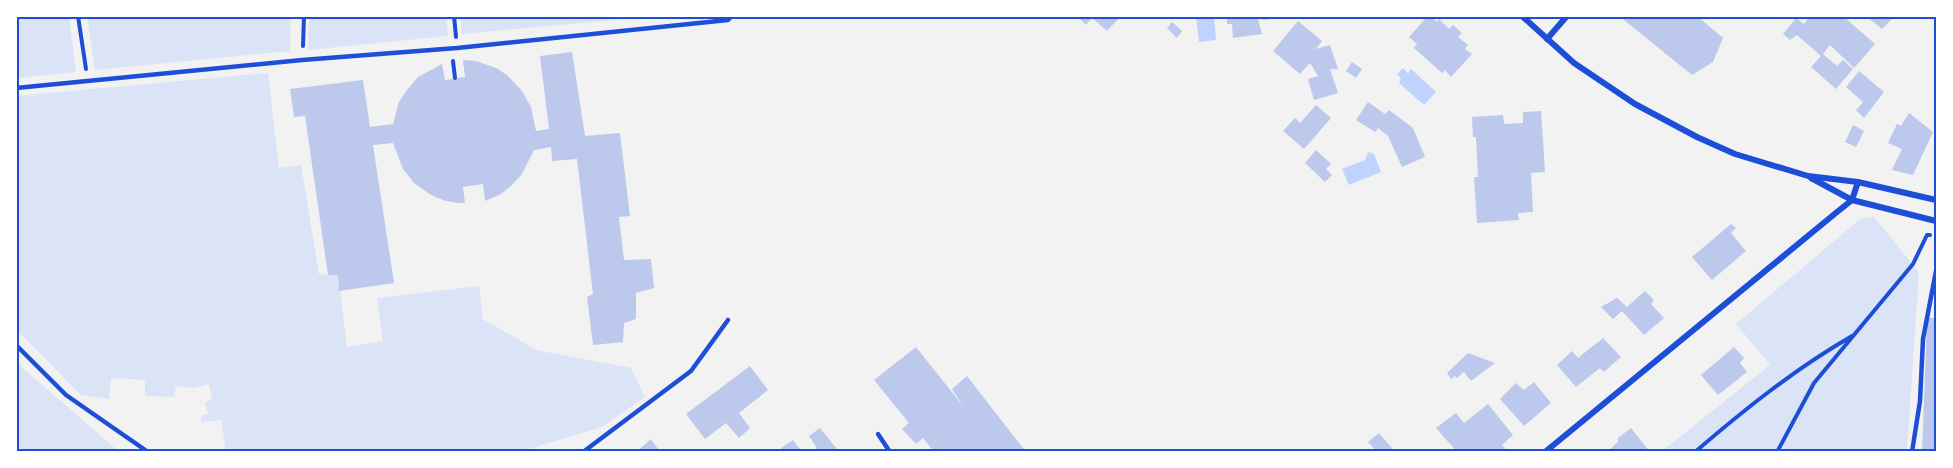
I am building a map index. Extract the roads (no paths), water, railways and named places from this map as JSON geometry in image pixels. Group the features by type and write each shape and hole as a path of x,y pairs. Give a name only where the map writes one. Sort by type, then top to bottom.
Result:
{"street":[{"path":"1522,16 1574,63 1635,104 1735,154 1808,176 1858,182 1936,200"},
{"path":"1547,39 1567,16"},
{"path":"1808,176 1852,200 1935,221"},
{"path":"1545,452 1852,200 1858,182"}],"lane":[{"path":"16,88 302,60 457,48 728,20 732,16"},
{"path":"1935,221 1936,213"},
{"path":"1912,452 1920,401 1923,339 1934,292 1936,271"},
{"path":"583,452 691,371 728,320"},
{"path":"16,345 66,395 148,452"},
{"path":"878,434 890,452"}],"water":[{"path":"1196,17 1214,17 1216,40 1199,42"},
{"path":"1403,68 1408,73 1411,69 1436,92 1424,105 1399,83 1401,79 1397,74"},
{"path":"1368,152 1374,154 1381,172 1349,185 1342,169 1365,160"}]}
